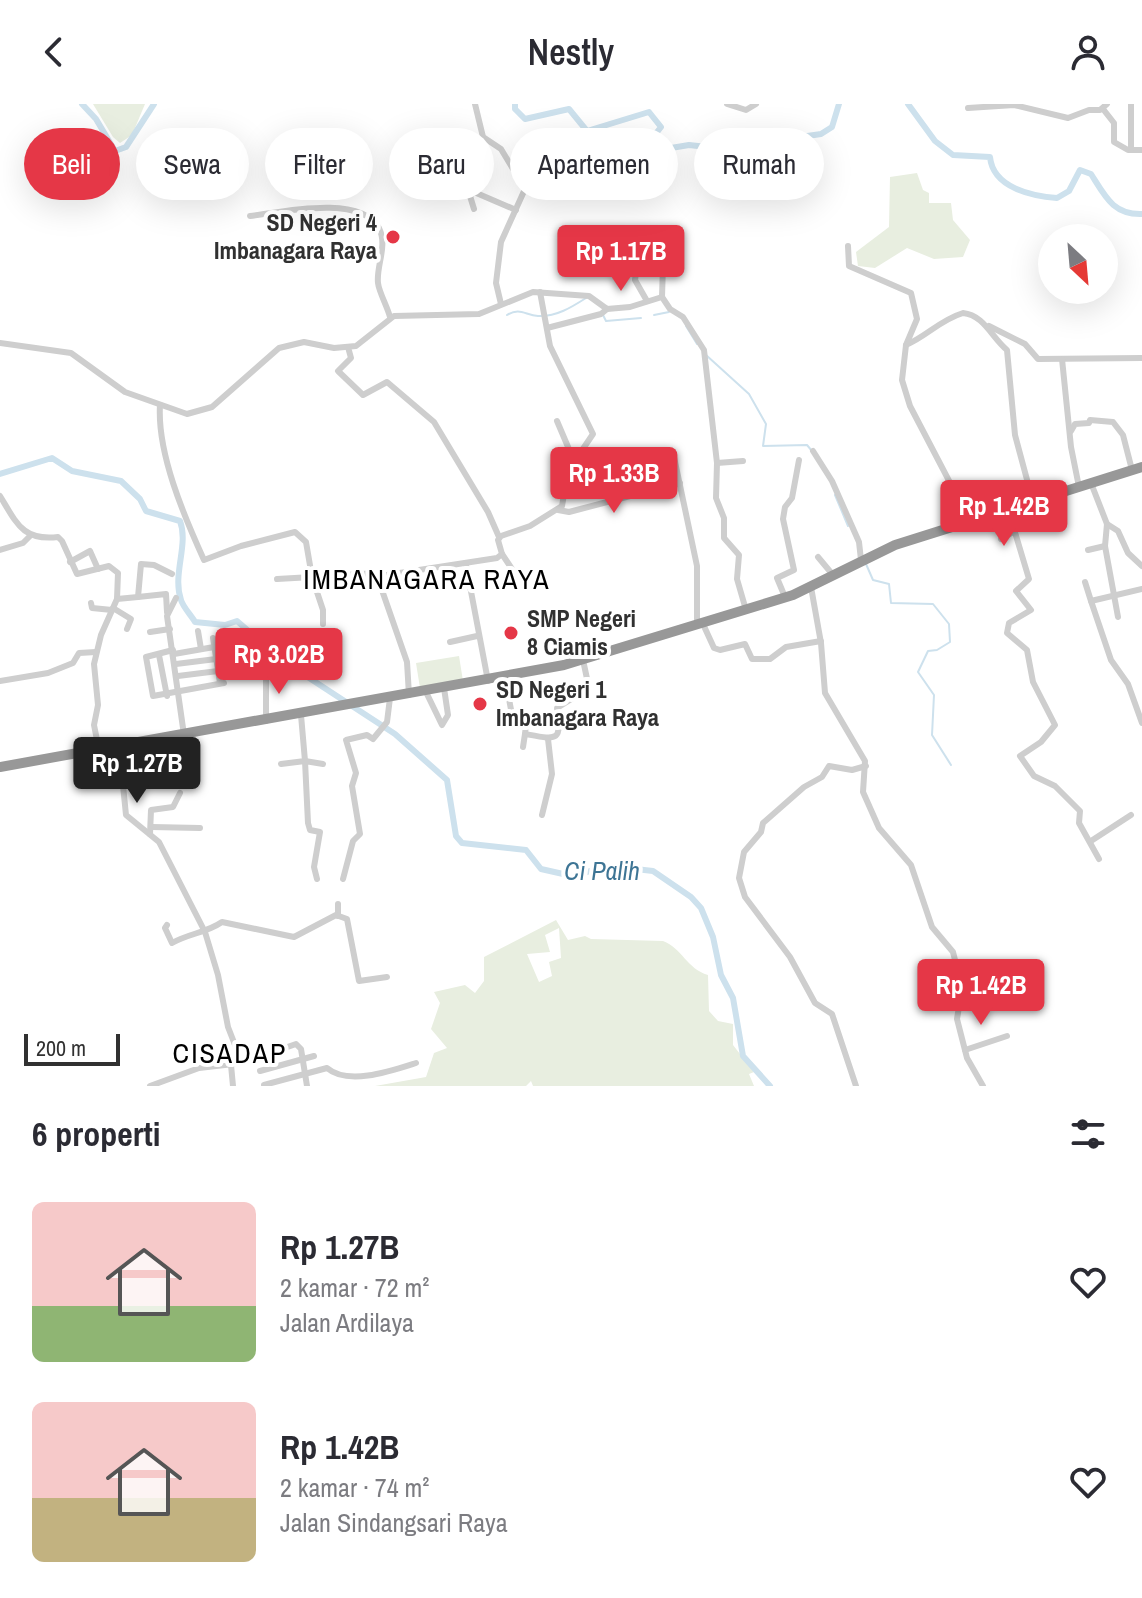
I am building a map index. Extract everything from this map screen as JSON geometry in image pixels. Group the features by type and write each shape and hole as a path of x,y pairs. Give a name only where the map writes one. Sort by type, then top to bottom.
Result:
{"highway":[{"path":"0,767 343,708 583,660 785,597 833,575 861,554 1137,469"}],"street":[{"path":"475,104 483,137 501,149 525,189 505,229 499,253 496,283 501,304"},
{"path":"727,104 746,110 756,104"},
{"path":"1131,104 1131,150"},
{"path":"968,108 1021,106 1068,118 1105,106 1113,120 1114,142 1131,150 1142,150"},
{"path":"474,209 470,196 474,192 516,210"},
{"path":"250,216 338,206 370,221 380,232 382,262 378,283 390,317"},
{"path":"659,231 663,265 662,297 670,309 683,317 705,353 717,463 714,481 724,518 724,536 739,555 737,579 746,610"},
{"path":"848,246 849,266 911,293 917,319 906,345 902,380 910,406 970,521"},
{"path":"631,264 637,266 635,280 647,301"},
{"path":"540,292 553,352 593,432 564,479 558,510"},
{"path":"0,343 71,353 119,388 187,414 212,407 233,392 271,352 304,342 348,347 363,342 390,317 475,315 527,293 540,292 589,296 604,312"},
{"path":"547,328 662,297"},
{"path":"906,345 921,339 941,321 963,313 1025,344 1038,359 1142,358"},
{"path":"988,326 995,340 1007,350 1015,435 1033,502"},
{"path":"348,347 351,358 338,371 363,395 387,382 428,415 488,512 499,537 502,554 512,569"},
{"path":"1062,359 1079,487"},
{"path":"160,405 161,436 167,461 204,564 233,548 295,532 306,542 312,577 323,610 323,624"},
{"path":"1071,431 1075,424 1089,423 1090,420 1113,422 1123,435 1137,469"},
{"path":"557,421 574,461"},
{"path":"813,451 832,481 861,554"},
{"path":"674,457 698,578 694,609 714,648 720,650 745,644 753,660 770,659 786,647 821,641"},
{"path":"785,597 777,578 794,570 783,519 785,507 792,498 799,460"},
{"path":"717,463 743,461"},
{"path":"499,537 558,510 573,511 680,483"},
{"path":"1091,483 1107,524 1105,546 1118,617"},
{"path":"0,496 15,522 31,535 41,539 61,539 77,574 109,566 117,570 117,599 96,652 93,674 98,705 94,725 99,750"},
{"path":"1008,509 1029,579 1016,591 1031,611 1009,623 1007,633 1027,650 1033,682 1055,725 1041,742 1019,755 1034,776 1055,786 1080,811 1079,823 1099,859"},
{"path":"1107,524 1118,531 1128,553 1142,566"},
{"path":"1001,539 1015,531"},
{"path":"0,550 23,543 31,535"},
{"path":"1088,550 1105,546"},
{"path":"70,562 90,551 98,569"},
{"path":"277,579 369,572 380,576 466,565 494,559 502,554"},
{"path":"818,557 833,575"},
{"path":"138,597 141,564 154,565 172,574"},
{"path":"466,565 477,636 488,681"},
{"path":"380,576 393,628 407,662 409,695"},
{"path":"1085,582 1111,660 1128,684 1142,718"},
{"path":"811,587 821,641 825,693 866,766 863,792 879,828 911,865 932,927 955,959 962,994 957,1019 965,1050 983,1086"},
{"path":"1091,601 1142,589"},
{"path":"117,599 165,594 172,602 167,616 178,676 184,736"},
{"path":"91,603 92,608 112,609 131,619 127,629"},
{"path":"150,632 170,629"},
{"path":"198,631 201,649"},
{"path":"450,642 477,636"},
{"path":"213,638 222,683 154,697 146,657 214,647"},
{"path":"0,681 48,673 73,663 79,653 96,652"},
{"path":"159,655 167,696"},
{"path":"176,664 216,659"},
{"path":"525,734 548,739 561,730 557,708 589,688 583,660"},
{"path":"266,668 266,721"},
{"path":"178,676 218,671"},
{"path":"505,678 513,720 524,724 523,747"},
{"path":"426,692 442,725 448,715 444,688"},
{"path":"343,879 353,841 360,834 355,821 352,786 356,773 346,740 367,735 373,739 383,726 390,698"},
{"path":"301,715 308,823 310,830 320,832 314,867 317,879"},
{"path":"542,815 552,774 548,739"},
{"path":"119,746 126,815 151,830 205,932 218,975 228,1027 242,1063"},
{"path":"281,764 305,761 323,764"},
{"path":"120,764 136,764 134,776"},
{"path":"856,1086 832,1014 815,1003 790,957 745,897 739,874 745,848 761,832 763,823 804,787 822,777 829,766 852,770 866,766"},
{"path":"151,830 151,810 173,807 180,793"},
{"path":"1091,841 1131,815"},
{"path":"151,830 200,828"},
{"path":"338,904 338,916"},
{"path":"167,925 164,927 172,943 191,932 205,932 229,922 294,937 330,921 334,915 347,919 358,980 387,977"},
{"path":"965,1050 1007,1036"},
{"path":"150,1086 198,1068 242,1063 296,1044 307,1086"},
{"path":"260,1071 314,1056"},
{"path":"264,1085 327,1068 336,1076 353,1077 416,1063"},
{"path":"231,1065 233,1086"}],"shaded area":[{"path":"93,104 145,104 132,135 120,143 120,128 108,128"},
{"path":"917,173 923,190 929,193 929,203 951,203 953,220 970,240 963,257 934,259 907,248 875,268 858,266 856,252 889,227 890,177"},
{"path":"459,656 463,681 420,688 416,663"},
{"path":"556,920 568,940 585,936 591,939 663,941 670,944 695,968 708,975 709,1011 718,1021 733,1024 733,1045 754,1072 749,1074 754,1086 533,1086 531,1081 526,1086 375,1086 426,1077 434,1053 447,1048 431,1029 440,1003 434,992 465,985 475,993 484,981 484,957","holes":["559,928 561,958 549,962 552,976 539,982 527,954 550,952 545,935"]}],"waterway":[{"path":"82,104 96,119 115,151 126,147 154,104"},
{"path":"515,104 515,109 525,119 569,109 587,131 649,112 661,127 654,136 671,148 689,145 725,149 753,137 780,140 821,134 832,127 839,104"},
{"path":"908,104 935,141 953,155 990,157 998,176 1015,188 1057,198 1069,191 1080,170 1091,174 1117,208 1142,214"},
{"path":"507,315 519,312 551,315 586,298"},
{"path":"654,315 669,312"},
{"path":"603,315 606,321 641,318"},
{"path":"686,326 697,344"},
{"path":"706,355 749,394 766,424 763,446 807,445 812,451"},
{"name":"Ci Palih","path":"0,474 52,458 72,471 121,481 140,499 146,511 180,521 183,540 179,590 182,603 195,622 225,625 237,621 252,634 272,664 297,670 395,734 447,780 456,836 462,843 526,850 541,869 572,876 609,866 653,871 691,897 701,908 713,937 721,975 733,998 743,1056 770,1086"},
{"path":"835,495 848,526"},
{"path":"866,564 873,580 889,584 891,603 933,604 949,624 950,642 937,650 928,651 918,672 934,695 932,735 951,765"}],"place":[{"name":"SD Negeri 4 Imbanagara Raya","path":"393,237"},
{"name":"SMP Negeri 8 Ciamis","path":"511,633"},
{"name":"SD Negeri 1 Imbanagara Raya","path":"480,704"}],"district":[{"name":"IMBANAGARA RAYA","path":"427,579"},
{"name":"CISADAP","path":"230,1053"}]}
